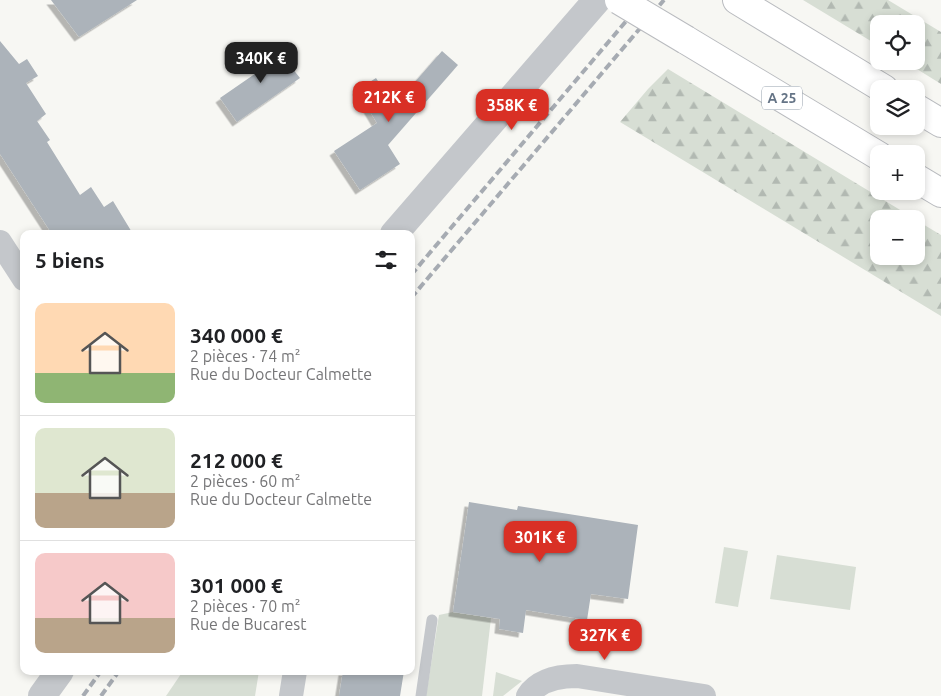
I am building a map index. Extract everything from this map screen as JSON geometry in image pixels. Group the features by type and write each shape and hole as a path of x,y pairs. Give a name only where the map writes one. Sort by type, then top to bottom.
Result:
{"highway":[{"name":"A 25","path":"619,0 870,151"},
{"path":"737,0 870,81"},
{"path":"925,113 941,123"},
{"path":"925,183 941,193"}],"street":[{"path":"397,230 597,0"},
{"path":"0,242 20,273"},
{"path":"42,696 57,675"},
{"path":"291,696 294,675"},
{"path":"528,696 540,684 548,680 556,677 577,676 704,696"}],"lane":[{"path":"421,696 432,620"}],"green space":[{"path":"803,0 888,0 913,15 870,15 870,41"},
{"path":"925,22 941,32 941,84 918,70 925,70"},
{"path":"668,69 870,192 870,200 884,200 900,210 870,210 870,265 925,265 925,225 941,235 941,316 620,122"},
{"path":"724,547 748,551 738,607 715,603"},
{"path":"777,555 856,567 850,610 770,599"},
{"path":"453,612 491,618 482,696 426,696 439,615"},
{"path":"496,672 522,681 503,696 493,696"},
{"path":"180,675 258,675 255,696 166,696"}],"building":[{"path":"51,0 137,0 79,37"},
{"path":"0,41 19,64 27,59 38,76 26,83 46,114 37,121 50,140 47,142 80,195 91,187 104,207 113,201 131,230 49,230 0,154"},
{"path":"272,43 300,78 237,122 220,98 265,67 256,56"},
{"path":"442,51 458,65 388,145 400,164 360,190 334,151 377,123 357,90 376,78 394,106"},
{"path":"469,502 517,510 518,506 638,525 628,599 591,594 587,620 526,610 523,633 499,629 500,619 453,612"},
{"path":"342,675 403,675 400,696 339,696"}],"railway":[{"path":"415,270 644,0"},
{"path":"415,293 664,0"},
{"path":"83,696 98,675"},
{"path":"101,696 116,675"}]}
